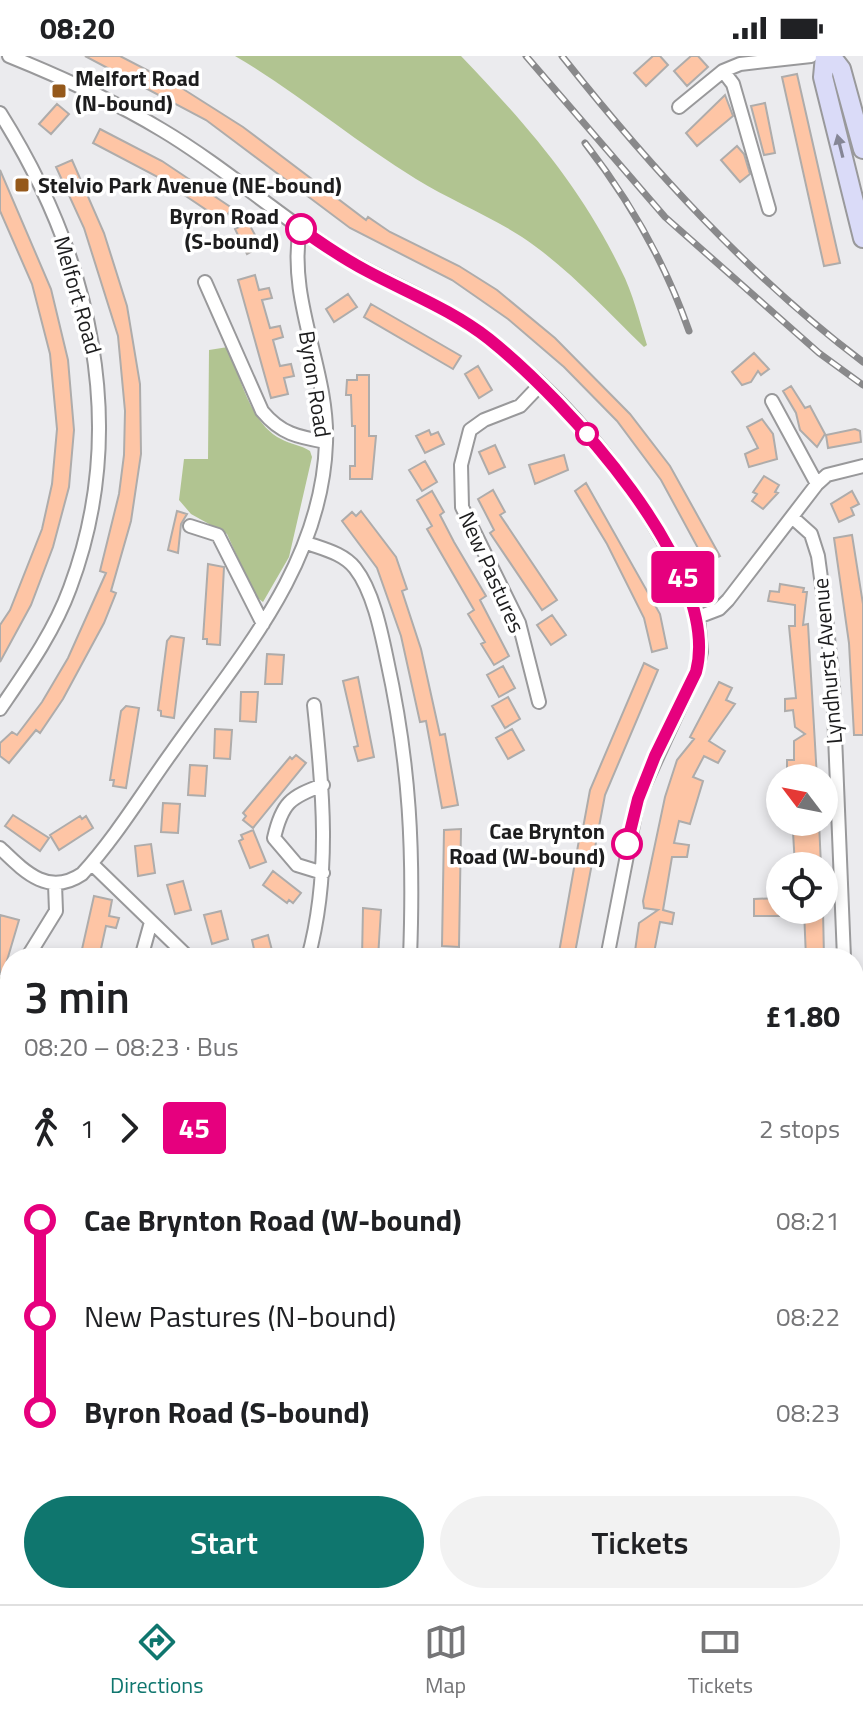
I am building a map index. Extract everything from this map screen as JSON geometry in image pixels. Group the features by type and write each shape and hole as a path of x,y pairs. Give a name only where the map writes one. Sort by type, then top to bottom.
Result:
{"main road":[{"path":"828,56 841,69 863,149"},
{"path":"828,56 823,77 863,238"}],"street":[{"path":"9,56 162,129 300,228 365,270 447,311 488,339 540,385 585,432 645,512 684,578 698,617 701,652 696,672 638,799 609,948"},
{"path":"679,107 723,71 740,64 811,56"},
{"path":"723,71 733,84 769,209"},
{"name":"Melfort Road","path":"0,113 4,127 47,201 77,280 98,368 101,430 95,491 70,590 48,635 0,709"},
{"name":"Byron Road","path":"55,884 74,880 92,864 263,624 307,543 321,489 326,442 324,408 296,268 300,228"},
{"path":"205,282 262,411 276,428 293,436 326,442"},
{"name":"New Pastures","path":"539,702 519,623 462,507 459,487 470,430 484,420 520,406 540,385"},
{"path":"772,401 817,484"},
{"path":"698,617 719,609 728,600 817,484 827,475 863,466"},
{"name":"Lyndhurst Avenue","path":"792,517 811,534 818,556 825,608 833,686 844,948"},
{"path":"190,526 218,535 263,624"},
{"path":"307,543 342,556 356,568 382,636 402,729 410,786 413,868 410,948"},
{"path":"310,948 323,873 323,785 314,705"},
{"path":"323,785 297,794 280,812 274,838 297,865 323,873"},
{"path":"0,848 35,879 55,884 56,911 33,948"},
{"path":"92,864 178,948"},
{"path":"144,948 151,922"}],"green space":[{"path":"235,56 461,56 550,156 588,210 625,279 647,345 644,347 570,275 522,237 416,179"},
{"path":"228,347 247,398 261,422 281,439 310,451 312,457 289,557 263,602 255,596 227,534 191,514 179,500 184,459 208,459 209,350"}],"building":[{"path":"85,56 120,56 180,87 243,127 366,220 368,217 497,290 555,338 630,414 670,466 720,556 706,563 661,480 617,421 564,367 508,319 452,280 350,228 206,120"},
{"path":"653,56 660,56 668,65 646,86 634,73"},
{"path":"691,56 698,56 708,67 687,86 674,71"},
{"path":"797,74 840,263 824,266 782,77"},
{"path":"725,95 733,116 697,146 686,133"},
{"path":"765,103 775,153 764,155 751,106"},
{"path":"57,104 69,114 51,134 39,124"},
{"path":"100,129 162,161 232,208 223,221 156,176 93,143"},
{"path":"737,146 744,154 750,174 740,182 721,160"},
{"path":"72,160 104,233 127,306 140,384 141,454 131,521 111,591 116,593 104,623 63,699 40,733 36,730 9,763 0,756 0,743 12,732 17,735 42,702 68,658 106,573 100,571 119,494 124,455 125,411 118,336 84,228 56,167"},
{"path":"0,170 51,289 68,360 74,430 69,487 53,547 31,605 0,662 0,625 10,610 42,529 52,484 57,429 50,354 32,284 0,211"},
{"path":"248,222 261,246 247,254 235,229"},
{"path":"255,275 259,290 269,288 272,298 262,300 270,328 280,326 283,337 273,340 280,366 291,364 294,376 284,378 288,394 271,398 238,280"},
{"path":"348,294 357,307 334,322 326,309"},
{"path":"371,304 461,356 453,369 364,317"},
{"path":"754,353 769,369 761,375 758,371 751,382 742,385 732,372"},
{"path":"478,366 492,390 479,398 465,374"},
{"path":"357,375 369,375 369,436 376,436 372,479 350,479 350,466 355,466 355,426 352,426 351,395 346,395 347,380 357,380"},
{"path":"791,386 805,408 810,406 825,434 817,447 800,430 796,413 783,391"},
{"path":"762,419 773,434 777,459 749,467 745,454 758,448 747,427"},
{"path":"855,429 860,431 861,442 828,448 826,435"},
{"path":"429,430 431,435 438,432 444,444 425,453 416,436"},
{"path":"495,445 505,467 489,474 479,452"},
{"path":"564,455 568,470 535,484 529,465"},
{"path":"425,461 437,482 422,491 409,470"},
{"path":"764,476 779,485 775,492 778,493 763,509 752,501 757,494 753,492"},
{"path":"586,483 660,614 667,648 652,652 644,618 607,544 575,491"},
{"path":"493,490 505,512 500,515 557,600 542,610 490,533 494,530 478,499"},
{"path":"432,491 444,512 440,515 486,596 480,600 509,656 494,665 481,644 485,642 468,614 474,610 427,529 432,526 417,500"},
{"path":"852,491 859,504 851,508 854,515 839,522 831,504"},
{"path":"177,511 187,514 181,524 178,553 168,550"},
{"path":"361,511 396,557 407,589 402,591 421,649 440,735 445,734 458,805 442,808 426,721 420,722 401,636 377,568 342,521 352,512 356,516"},
{"path":"852,535 863,604 863,735 854,735 849,643 834,538"},
{"path":"208,564 224,567 220,645 207,644 207,639 203,639"},
{"path":"780,584 804,588 803,592 807,592 803,625 808,624 816,764 787,764 787,760 794,760 794,741 805,734 795,727 793,710 785,711 785,699 796,698 789,626 795,626 795,605 768,601 770,591 779,592"},
{"path":"552,615 566,635 551,645 537,625"},
{"path":"171,636 184,638 174,718 161,716 158,710 167,641"},
{"path":"267,654 284,655 282,684 265,684"},
{"path":"644,663 658,670 605,795 576,948 560,948 579,840 572,839 574,826 583,828 590,790"},
{"path":"503,666 515,688 499,697 487,675"},
{"path":"358,677 374,757 358,761 354,747 358,746 343,681"},
{"path":"719,682 732,688 726,700 735,704 709,741 725,751 718,763 704,756 693,777 703,781 690,824 679,821 674,843 689,845 687,857 672,857 663,910 674,913 672,924 660,922 655,948 635,948 639,923 658,910 644,908 643,901 665,797 677,760 694,739 690,737"},
{"path":"241,692 258,692 256,722 240,721"},
{"path":"508,697 520,719 505,728 492,706"},
{"path":"126,706 139,708 126,788 113,786 114,780 110,780 121,711"},
{"path":"215,729 232,730 230,759 214,758"},
{"path":"512,729 524,750 508,759 496,738"},
{"path":"296,755 306,763 253,828 243,820 246,816 243,813 290,757 292,759"},
{"path":"190,765 207,766 205,796 188,795"},
{"path":"163,803 180,804 178,833 161,832"},
{"path":"13,815 49,838 40,851 5,826"},
{"path":"80,816 82,819 86,816 93,828 59,850 50,835"},
{"path":"461,829 459,947 442,946 444,830"},
{"path":"253,830 266,862 250,868 239,841 243,839 241,835"},
{"path":"793,836 820,836 820,852 794,852"},
{"path":"151,844 155,873 138,876 135,846"},
{"path":"273,871 301,893 293,903 289,900 287,903 263,885"},
{"path":"183,881 191,910 175,914 167,885"},
{"path":"94,896 112,900 109,916 119,918 116,928 106,926 101,948 82,948"},
{"path":"754,899 766,899 766,916 754,916"},
{"path":"363,908 381,910 379,948 362,948"},
{"path":"221,911 228,939 212,944 204,915"},
{"path":"0,915 19,920 11,948 0,948"},
{"path":"805,924 823,924 824,948 806,948"},
{"path":"268,935 271,948 254,948 252,940"}],"railway":[{"path":"526,56 665,217 819,353 863,385"},
{"path":"562,56 630,139 741,257 780,294 863,362"},
{"path":"585,143 645,233 689,331"}],"bus line":[{"name":"45","path":"301,229 365,270 447,311 488,339 540,385 585,432 618,473 684,578 698,617 701,652 696,672 638,799 627,844"}],"place":[{"name":"Melfort Road (N-bound)","path":"59,91"},
{"name":"Stelvio Park Avenue (NE-bound)","path":"22,185"},
{"name":"Byron Road (S-bound)","path":"301,229"},
{"name":"Cae Brynton Road (W-bound)","path":"627,844"}]}
